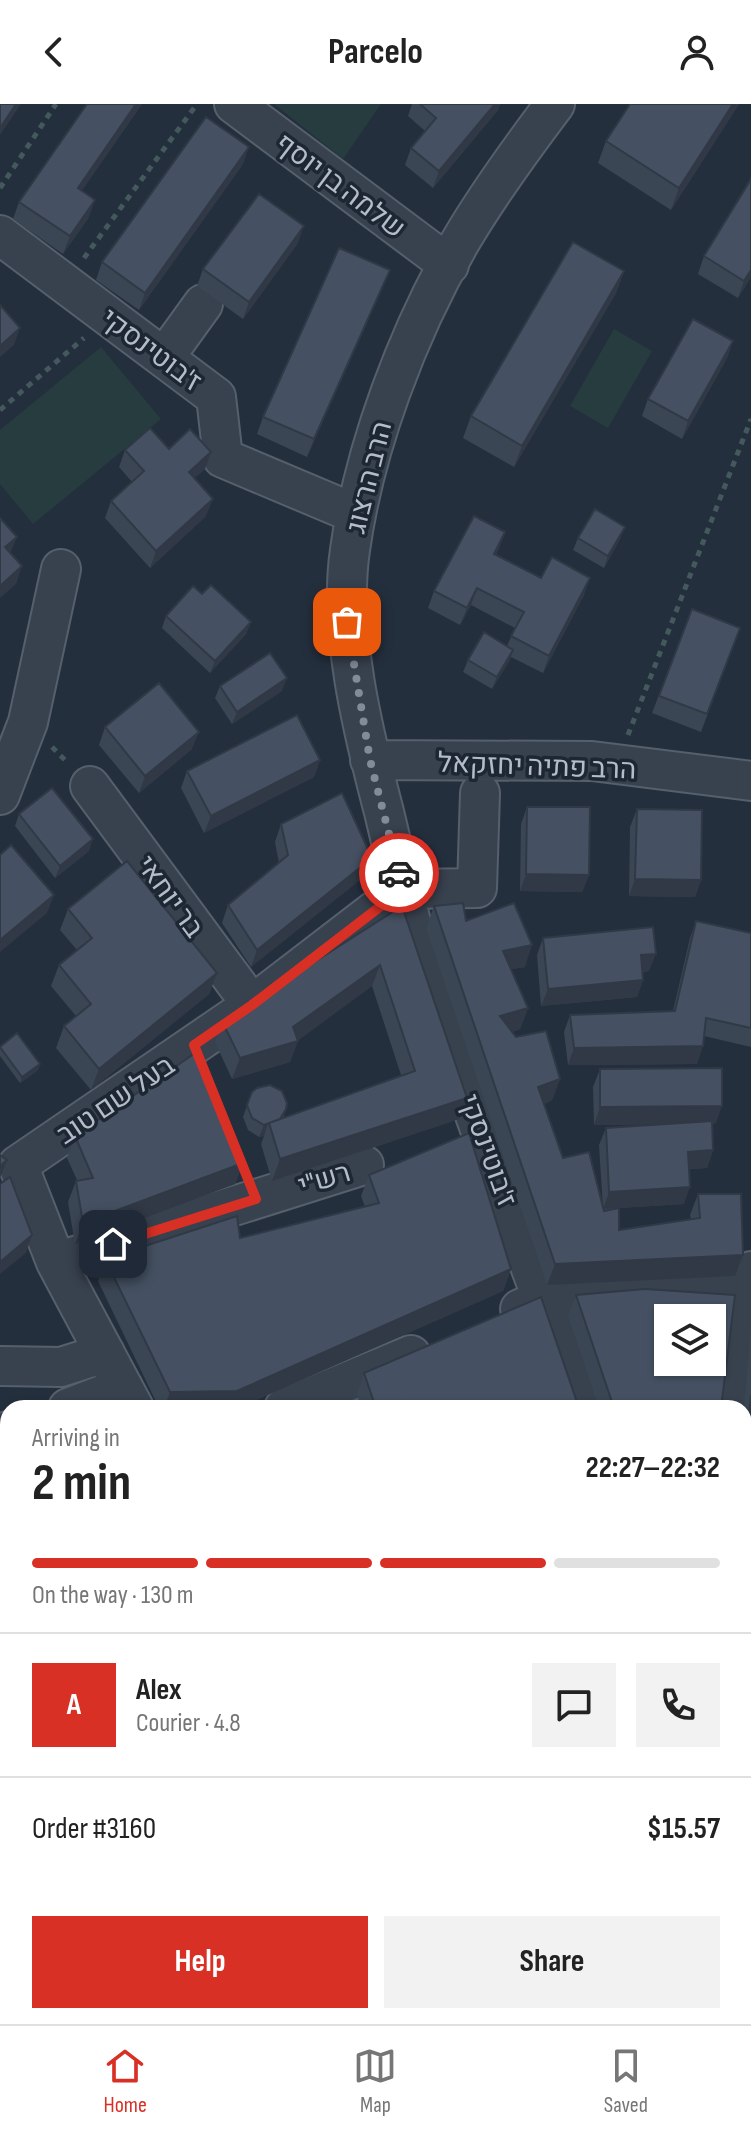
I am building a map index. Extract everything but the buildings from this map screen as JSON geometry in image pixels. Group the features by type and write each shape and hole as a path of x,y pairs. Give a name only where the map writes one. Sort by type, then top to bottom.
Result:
{"street":[{"name":"שלמה בן יוסף","path":"234,104 449,265"},
{"name":"הרב הרצוג","path":"403,889 370,760 347,622 349,553 356,514 385,406 430,301 505,172 555,104"},
{"name":"ז'בוטינסקי","path":"0,235 216,397 223,458 356,514"},
{"path":"164,358 203,304"},
{"path":"0,795 28,722 61,569"},
{"name":"הרב פתיה יחזקאל","path":"370,760 592,761 751,781"},
{"name":"בר יוחאי","path":"90,786 252,1005"},
{"path":"403,889 477,888 480,793"},
{"name":"ז'בוטינסקי","path":"403,889 426,972 579,1400"},
{"name":"בעל שם טוב","path":"9,1158 200,1059 252,1005 403,889"},
{"path":"9,1158 56,1262 128,1398"},
{"name":"רש\"י","path":"56,1262 251,1185 364,1165"},
{"path":"485,1324 543,1299 750,1284 734,1400"},
{"path":"303,1400 442,1342"},
{"path":"0,1366 61,1367 105,1353"}],"path":[{"path":"0,188 56,104"},
{"path":"65,284 197,104"},
{"path":"0,410 109,317"},
{"path":"616,764 751,419"}],"green space":[{"path":"274,104 381,104 343,159"},
{"path":"614,329 652,351 608,428 570,406"},
{"path":"101,347 161,419 33,524 0,484 0,430"}],"way so far":[{"path":"347,622 370,760 399,873"}],"route":[{"path":"113,1244 256,1199 194,1045 252,1005 403,889 399,873"}]}
